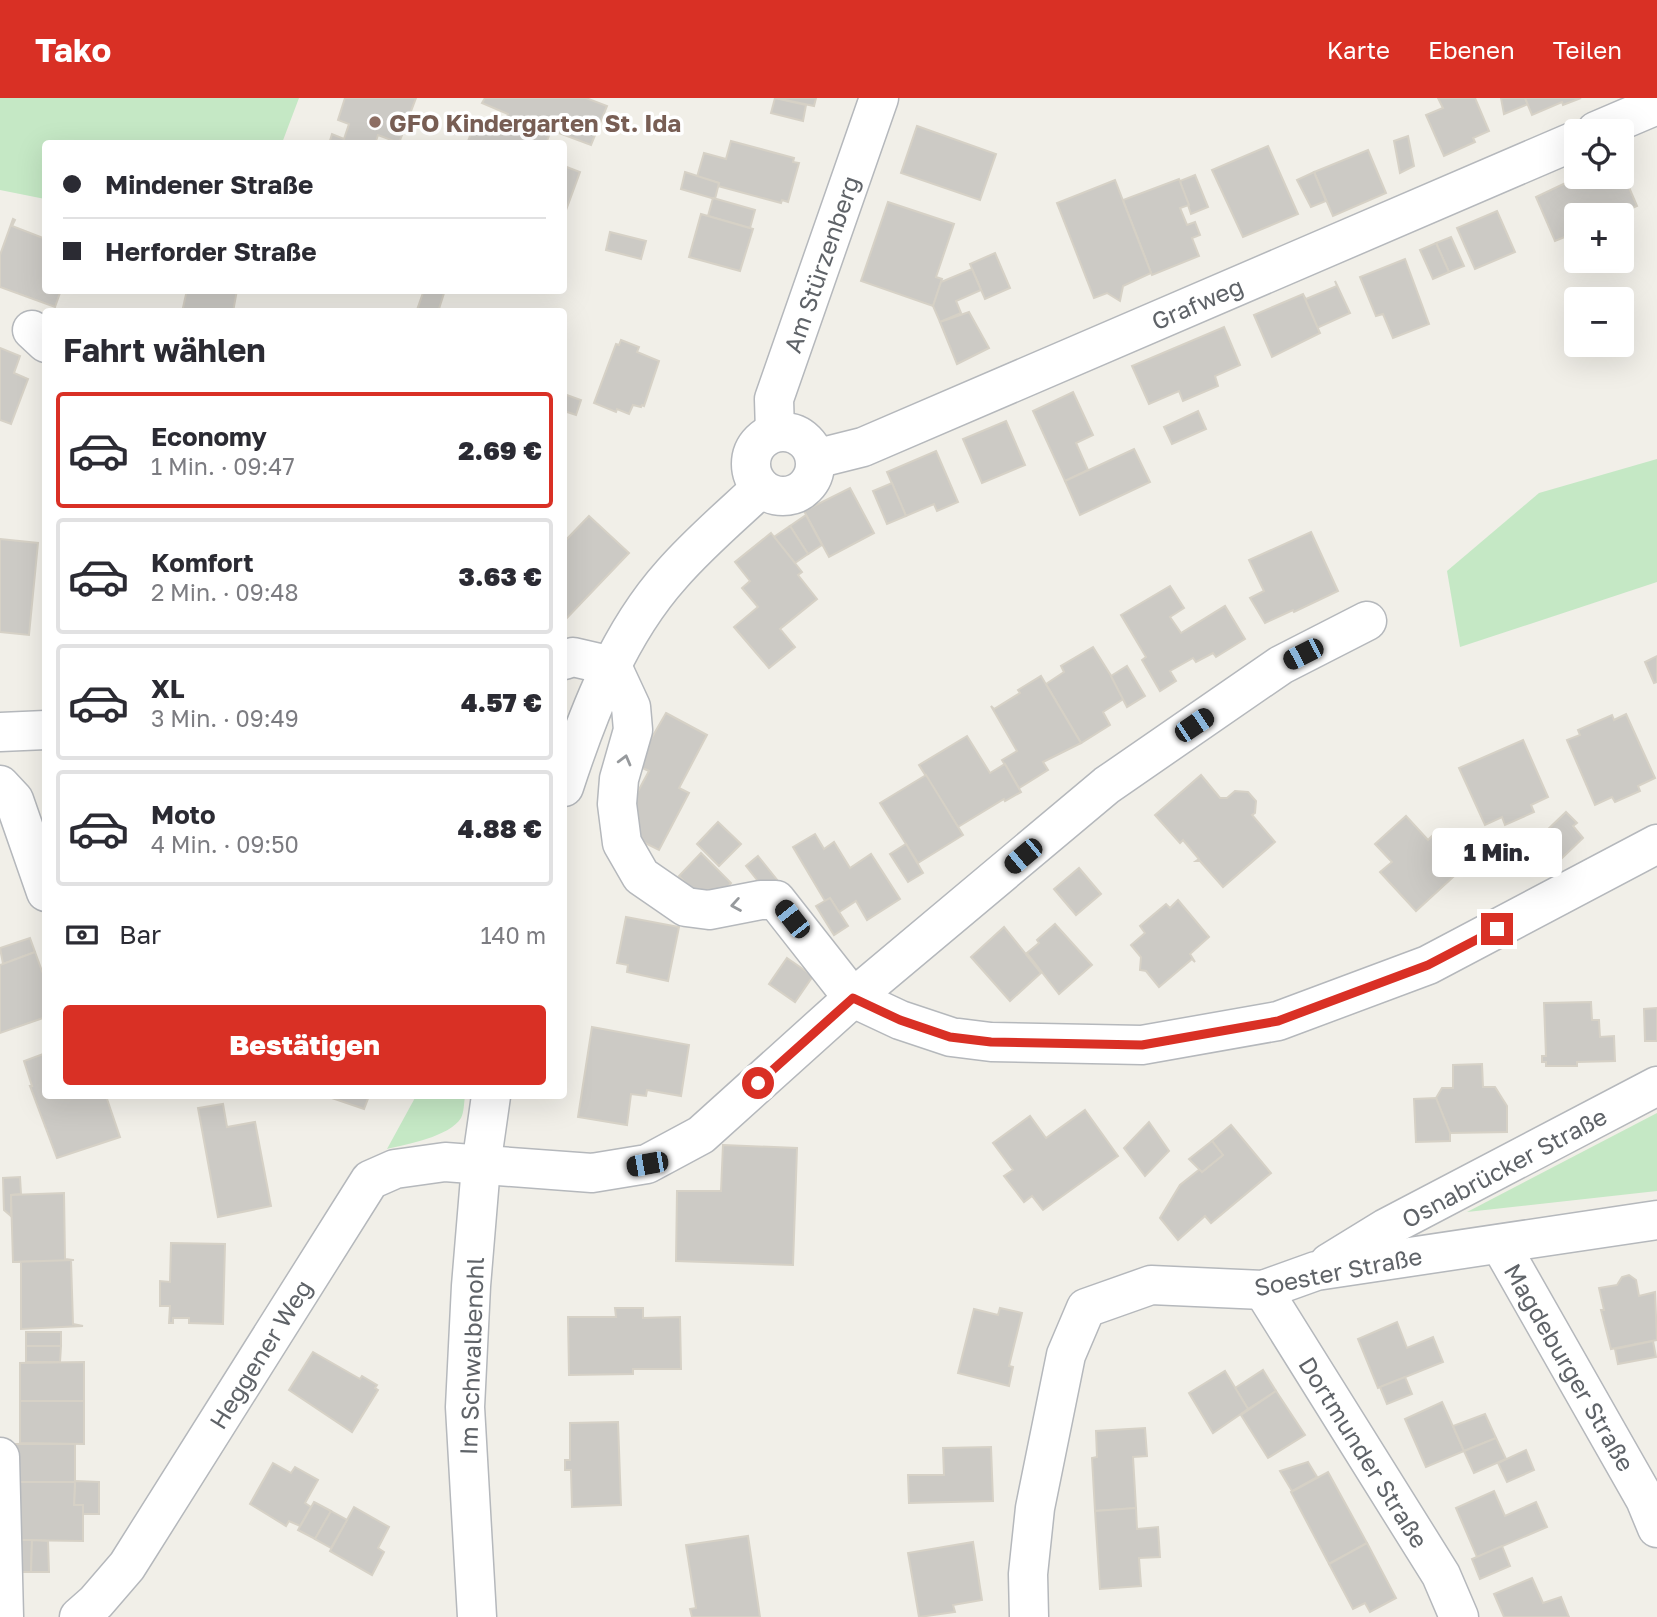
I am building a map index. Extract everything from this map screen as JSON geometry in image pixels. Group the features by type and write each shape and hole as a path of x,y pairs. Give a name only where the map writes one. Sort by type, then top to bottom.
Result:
{"street":[{"name":"Am Stürzenberg","path":"775,432 774,399 879,98"},
{"path":"1624,119 1657,105"},
{"name":"Grafweg","path":"815,459 863,447 1564,145"},
{"path":"775,432 793,433 801,437 808,443 815,459 812,479 798,493 778,496 761,488 754,480 751,470 753,451 766,436 775,432"},
{"path":"567,778 581,734 612,666 647,606 672,573 761,488"},
{"name":"Heggener Weg","path":"79,1617 127,1566 370,1180 395,1169 445,1162 592,1173 647,1164 701,1135 853,998 1107,785 1281,665 1367,621"},
{"path":"567,659 573,657 612,666"},
{"path":"612,666 631,707 633,730 620,779 617,804 622,843 641,876 685,907 709,910 761,900 776,900 853,998 900,1020 950,1037 991,1042 1142,1045 1278,1021 1428,965 1657,844"},
{"path":"0,732 42,722"},
{"path":"0,785 14,800 42,880"},
{"name":"Osnabrücker Straße","path":"1317,1271 1386,1228 1657,1086"},
{"name":"Im Schwalbenohl","path":"477,1617 465,1407 471,1286 481,1166 491,1099"},
{"name":"Soester Straße","path":"1029,1617 1028,1574 1035,1508 1066,1355 1086,1308 1151,1285 1263,1290 1317,1271 1657,1220"},
{"name":"Magdeburger Straße","path":"1500,1244 1645,1499 1657,1528"},
{"name":"Dortmunder Straße","path":"1263,1290 1441,1575 1459,1617"},
{"path":"0,1457 4,1617"}],"green space":[{"path":"0,98 299,98 283,140 42,140 42,198 0,190"},
{"path":"1657,459 1657,582 1460,647 1447,571 1539,493"},
{"path":"414,1099 465,1099 462,1116 455,1125 438,1135 387,1149"},
{"path":"1657,1113 1657,1191 1467,1212"}],"building":[{"name":"GFO Kindergarten St. Ida","path":"345,98 416,98 400,140 378,135 376,140 330,140 332,134 344,139 349,124 338,120"},
{"path":"485,98 586,98 607,106 591,145 551,130 547,140 468,140 476,120 502,129 508,114 482,103"},
{"path":"775,98 806,105 803,121 771,113"},
{"path":"776,98 816,98 814,106"},
{"path":"1438,98 1475,98 1489,131 1473,138 1475,142 1444,156 1426,115 1443,108"},
{"path":"1501,98 1525,98 1528,104 1504,114"},
{"path":"1525,98 1581,98 1563,105 1562,102 1532,115"},
{"path":"917,126 996,154 980,200 901,173"},
{"path":"1408,136 1414,166 1400,173 1394,141"},
{"path":"731,141 794,158 793,162 799,163 788,202 782,200 781,203 718,186 719,183 697,177 704,153 726,159"},
{"path":"1268,146 1298,214 1243,237 1212,170"},
{"path":"1368,150 1386,193 1333,216 1314,172"},
{"path":"567,167 580,172 567,208"},
{"path":"685,172 719,183 715,199 681,189"},
{"path":"1314,172 1326,201 1311,207 1297,180"},
{"path":"1195,175 1208,207 1191,214 1180,181"},
{"path":"1179,179 1189,205 1180,208 1187,225 1195,222 1200,235 1192,238 1199,256 1152,275 1123,200"},
{"path":"1115,180 1151,273 1123,286 1120,301 1107,293 1094,298 1057,203"},
{"path":"1564,184 1564,189 1630,189 1637,206 1634,207 1634,203 1564,203 1564,237 1555,241 1536,197"},
{"path":"713,198 755,210 750,228 708,216"},
{"path":"888,202 954,224 936,277 942,279 933,306 861,281"},
{"path":"1497,211 1515,252 1475,269 1457,228"},
{"path":"701,214 753,229 740,271 689,257"},
{"path":"13,219 15,220 12,226 42,238 42,294 60,294 55,307 0,287 0,255"},
{"path":"610,232 646,241 641,259 606,250"},
{"path":"1451,237 1464,266 1449,272 1436,243"},
{"path":"1436,243 1449,272 1433,279 1420,250"},
{"path":"995,253 1010,288 985,299 970,264"},
{"path":"1405,259 1429,324 1393,338 1383,314 1376,316 1360,277"},
{"path":"972,269 981,290 956,301 961,313 940,322 933,306 941,282"},
{"path":"1335,281 1350,313 1317,328 1303,295 1306,299 1337,286"},
{"path":"186,294 236,294 234,308 183,308"},
{"path":"423,294 444,294 439,308 418,308"},
{"path":"1303,294 1320,333 1272,357 1254,315"},
{"path":"969,312 989,348 957,364 940,322"},
{"path":"1224,327 1240,365 1215,376 1218,386 1183,401 1179,391 1149,404 1132,366"},
{"path":"621,340 639,347 637,352 659,361 644,406 633,405 629,414 594,403 616,344 619,345"},
{"path":"0,348 20,356 14,373 28,379 11,424 0,420"},
{"path":"1073,392 1093,435 1076,443 1088,470 1065,481 1033,411"},
{"path":"567,395 581,400 576,415 567,412"},
{"path":"1198,411 1206,429 1172,444 1164,427"},
{"path":"1006,421 1025,465 982,483 963,439"},
{"path":"1134,449 1150,482 1080,515 1065,481"},
{"path":"936,451 958,502 937,511 934,504 906,516 887,472"},
{"path":"892,483 906,516 887,524 873,491"},
{"path":"850,488 874,533 829,557 804,511"},
{"path":"806,515 822,545 808,554 790,526"},
{"path":"589,516 629,553 567,618 567,539"},
{"path":"790,526 808,554 795,563 774,537"},
{"path":"1311,532 1338,591 1265,623 1250,598 1264,591 1249,560"},
{"path":"771,533 802,572 798,575 817,599 780,629 795,647 769,668 734,627 758,607 742,588 750,581 735,562"},
{"path":"0,539 38,543 29,635 0,632"},
{"path":"1170,586 1184,608 1170,617 1181,633 1225,606 1245,639 1216,657 1213,653 1196,662 1193,658 1170,671 1176,681 1160,691 1142,660 1146,657 1121,615"},
{"path":"1093,647 1125,698 1103,712 1110,725 1081,743 1046,684 1064,672 1061,666"},
{"path":"1657,656 1657,682 1654,683 1645,662"},
{"path":"1127,666 1145,696 1127,707 1111,676"},
{"path":"1041,676 1081,743 1043,762 1048,770 1019,788 1002,760 1017,751 991,706 994,709"},
{"path":"666,713 707,735 679,788 689,793 659,850 639,840 630,806 649,771 636,765"},
{"path":"1626,714 1655,778 1638,786 1640,791 1615,802 1612,797 1595,805 1567,740 1580,735 1578,730 1612,715 1614,720"},
{"path":"967,736 990,773 1005,764 1021,792 1005,801 1004,799 958,827 919,765"},
{"path":"1523,740 1548,797 1531,805 1534,812 1505,825 1502,817 1485,825 1459,768"},
{"path":"926,775 963,835 918,863 880,803"},
{"path":"1201,775 1220,798 1227,798 1235,791 1248,792 1256,801 1255,813 1252,815 1275,842 1223,887 1200,861 1196,861 1199,859 1183,840 1180,843 1155,815"},
{"path":"1566,812 1577,823 1573,826 1583,838 1561,859 1551,848 1555,844 1544,833"},
{"path":"1406,816 1428,840 1434,834 1464,867 1416,911 1380,872 1392,862 1375,844"},
{"path":"718,822 741,844 719,866 697,844"},
{"path":"815,834 824,849 834,842 850,868 871,854 900,899 867,920 856,901 839,912 830,898 825,901 793,847"},
{"path":"1504,836 1525,858 1515,867 1511,864 1500,875 1479,852 1490,842 1494,846"},
{"path":"906,844 923,873 908,882 890,854"},
{"path":"701,853 731,883 719,898 691,889 679,876"},
{"path":"758,856 778,881 765,890 746,866"},
{"path":"1079,868 1101,894 1076,915 1054,889"},
{"path":"830,898 848,926 834,935 816,906"},
{"path":"1178,900 1209,937 1190,954 1195,962 1192,959 1159,987 1146,971 1140,970 1141,957 1131,945 1145,933 1140,926 1166,904 1170,908"},
{"path":"626,917 679,927 668,981 627,972 628,965 617,963"},
{"path":"1055,924 1092,965 1059,994 1027,953"},
{"path":"1004,927 1041,973 1010,1001 971,957"},
{"path":"30,938 35,952 3,964 0,948"},
{"path":"35,952 42,971 42,1018 0,1033 0,965"},
{"path":"787,958 813,976 795,1002 769,984"},
{"path":"1591,1002 1592,1020 1599,1020 1600,1037 1614,1036 1615,1061 1577,1062 1577,1066 1546,1066 1546,1062 1542,1062 1542,1056 1546,1056 1544,1003"},
{"path":"1657,1008 1657,1041 1645,1041 1644,1009"},
{"path":"592,1027 689,1045 681,1096 647,1090 646,1096 631,1094 627,1125 578,1117"},
{"path":"42,1054 42,1099 107,1099 120,1137 57,1158 30,1086 24,1061"},
{"path":"1482,1064 1483,1087 1495,1087 1507,1106 1507,1132 1450,1133 1436,1098 1442,1088 1453,1088 1453,1065"},
{"path":"1436,1098 1450,1133 1450,1141 1416,1142 1414,1099"},
{"path":"335,1099 368,1099 364,1109"},
{"path":"223,1104 227,1127 255,1122 271,1206 218,1217 198,1108"},
{"path":"1085,1110 1118,1156 1043,1210 1032,1196 1024,1202 1004,1176 1013,1170 993,1143 1030,1116 1046,1138"},
{"path":"1149,1122 1169,1151 1145,1176 1124,1148"},
{"path":"1231,1125 1271,1173 1211,1223 1205,1216 1178,1240 1160,1218 1180,1185 1223,1155 1212,1141"},
{"path":"1212,1141 1223,1155 1202,1172 1189,1159"},
{"path":"723,1145 797,1148 793,1265 676,1261 677,1191 721,1191"},
{"path":"20,1177 21,1194 11,1195 11,1216 4,1210 3,1178"},
{"path":"64,1193 65,1259 73,1260 13,1262 11,1195"},
{"path":"171,1243 225,1244 223,1324 189,1323 189,1318 173,1318 173,1323 169,1323 170,1306 160,1306 160,1281 170,1282"},
{"path":"71,1260 73,1324 83,1326 21,1329 21,1262 13,1262"},
{"path":"1629,1275 1636,1280 1639,1296 1655,1292 1657,1340 1611,1349 1601,1310 1604,1310 1599,1288 1617,1285 1622,1277"},
{"path":"615,1308 643,1308 643,1318 680,1317 681,1369 633,1369 633,1374 569,1375 568,1317 616,1317"},
{"path":"1000,1308 1022,1313 1009,1366 1013,1367 1009,1386 958,1373 974,1309 998,1315"},
{"path":"1397,1322 1407,1348 1433,1337 1443,1362 1378,1388 1358,1339"},
{"path":"26,1332 61,1332 61,1346 26,1346"},
{"path":"1653,1341 1656,1357 1618,1364 1615,1349"},
{"path":"26,1346 61,1346 60,1362 26,1362"},
{"path":"313,1352 360,1379 362,1376 377,1385 375,1388 378,1390 352,1432 289,1390"},
{"path":"84,1362 84,1401 20,1401 20,1363"},
{"path":"1263,1370 1276,1391 1248,1409 1235,1388"},
{"path":"1225,1371 1248,1409 1213,1433 1189,1393"},
{"path":"1405,1377 1412,1394 1387,1404 1380,1387"},
{"path":"1276,1391 1305,1435 1268,1458 1241,1415"},
{"path":"20,1401 84,1401 84,1444 20,1443"},
{"path":"1442,1402 1464,1451 1426,1467 1405,1419"},
{"path":"1485,1414 1496,1438 1464,1451 1453,1426"},
{"path":"618,1422 621,1505 572,1507 571,1470 565,1470 565,1460 570,1460 570,1423"},
{"path":"1145,1428 1147,1456 1133,1457 1136,1508 1095,1511 1092,1458 1097,1457 1096,1431"},
{"path":"1496,1438 1506,1459 1474,1473 1464,1451"},
{"path":"14,1444 75,1444 75,1482 14,1482"},
{"path":"991,1447 993,1501 909,1503 908,1475 944,1475 943,1448"},
{"path":"1526,1450 1534,1470 1507,1482 1498,1463"},
{"path":"1308,1462 1317,1477 1292,1491 1280,1471"},
{"path":"273,1463 291,1473 295,1467 318,1480 305,1503 311,1507 300,1526 289,1521 286,1526 250,1504"},
{"path":"1328,1472 1367,1543 1329,1564 1291,1492"},
{"path":"75,1481 99,1482 99,1514 83,1514 83,1505 74,1505"},
{"path":"14,1482 75,1482 74,1505 83,1505 83,1541 14,1540"},
{"path":"1494,1491 1505,1516 1536,1502 1547,1527 1477,1557 1456,1508"},
{"path":"314,1502 331,1511 315,1539 298,1530"},
{"path":"354,1507 389,1527 378,1548 384,1552 372,1575 330,1551"},
{"path":"1136,1508 1137,1529 1158,1527 1160,1557 1139,1558 1141,1586 1100,1589 1095,1511"},
{"path":"331,1511 347,1520 331,1548 315,1539"},
{"path":"748,1536 760,1617 692,1617 690,1609 696,1608 686,1545"},
{"path":"14,1540 32,1540 31,1572 14,1572"},
{"path":"32,1540 48,1541 49,1572 31,1572"},
{"path":"973,1542 982,1600 953,1605 955,1612 919,1617 908,1553"},
{"path":"1367,1543 1396,1598 1370,1612 1365,1603 1353,1609 1329,1564"},
{"path":"1502,1546 1510,1566 1480,1579 1472,1559"},
{"path":"1532,1578 1543,1603 1561,1597 1569,1617 1504,1617 1494,1594"}],"place":[{"name":"GFO Kindergarten St. Ida","path":"375,122"}],"route":[{"path":"758,1083 853,998 900,1020 950,1037 991,1042 1142,1045 1278,1021 1428,965 1497,929"}]}
